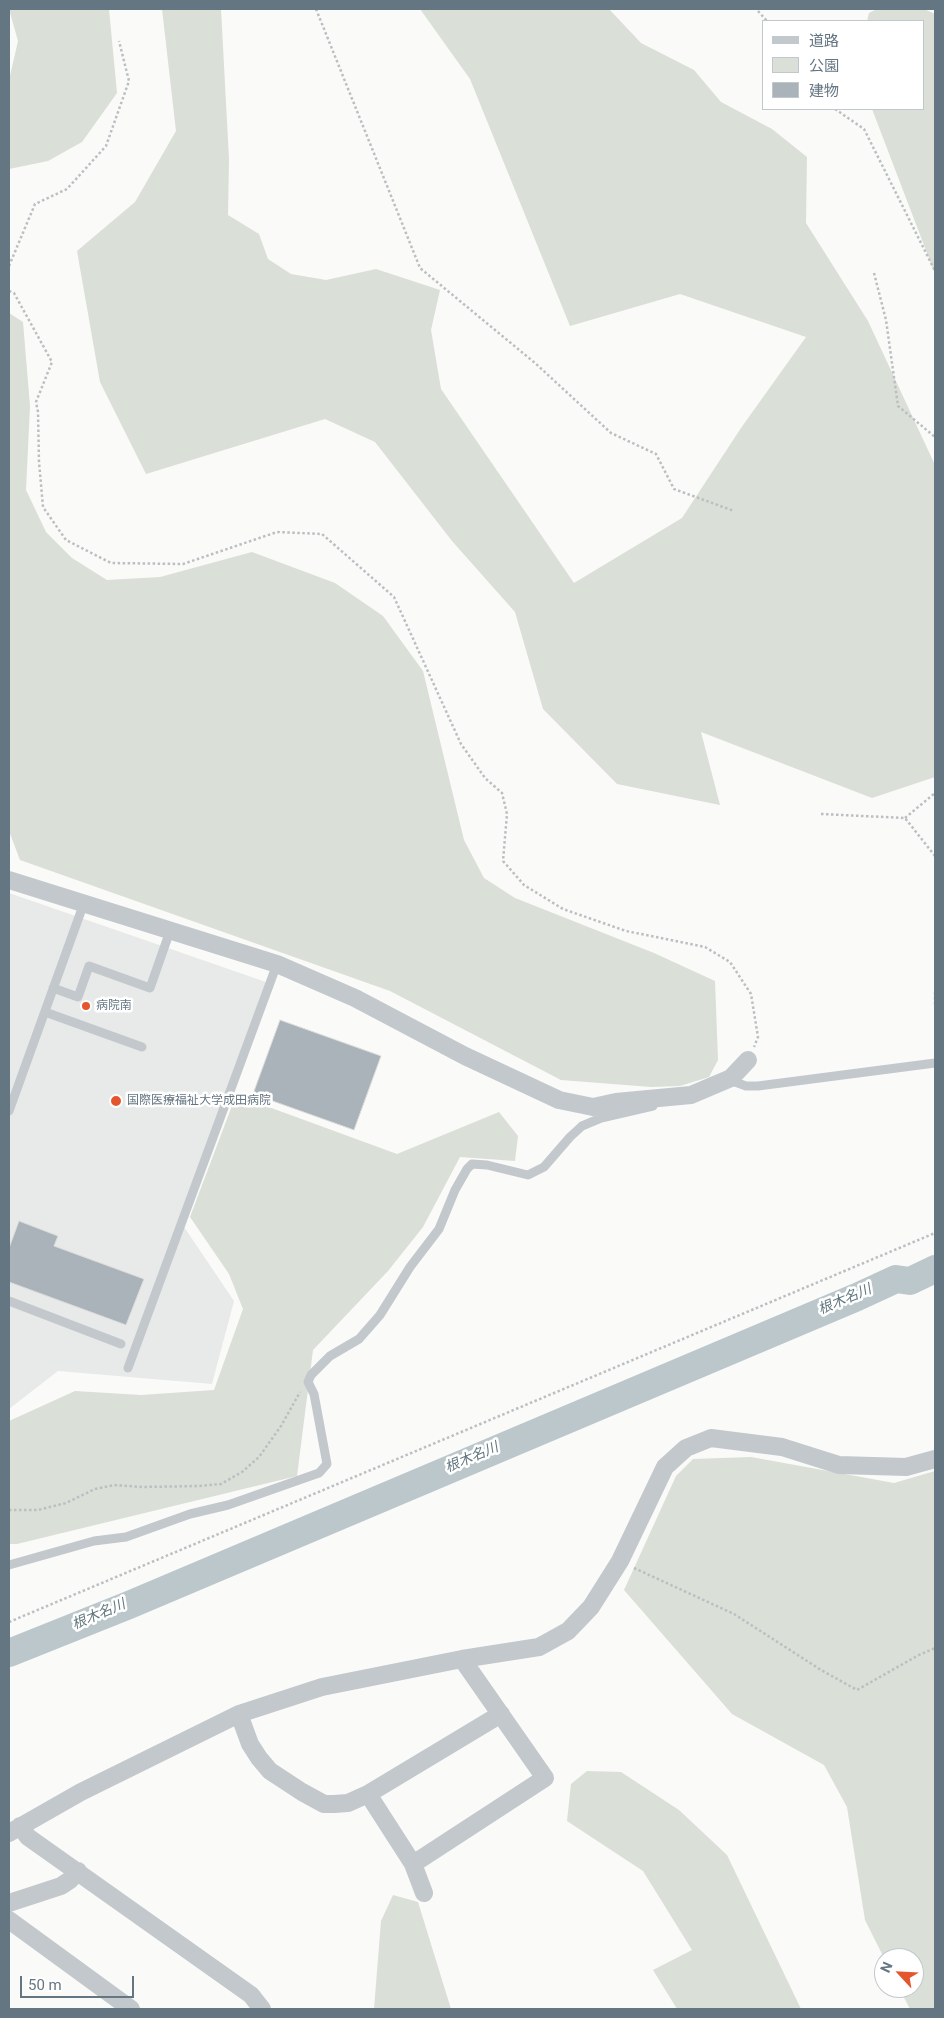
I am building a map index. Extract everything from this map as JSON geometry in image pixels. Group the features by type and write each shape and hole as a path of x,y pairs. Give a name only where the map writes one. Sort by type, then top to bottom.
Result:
{"street":[{"path":"9,880 277,964 355,998 465,1056 559,1100 593,1106 691,1095 730,1078 748,1060"},
{"path":"14,1830 81,1792 239,1714 322,1687 539,1647 568,1631 591,1607 620,1561 665,1467 686,1448 711,1438 782,1447 839,1465 906,1468 935,1459"},
{"path":"413,1864 545,1778 462,1660"},
{"path":"239,1714 250,1744 258,1758 270,1771 324,1804 334,1804 348,1803 368,1794 501,1714"},
{"path":"368,1794 413,1864 424,1893"},
{"path":"14,1830 28,1837 78,1871 251,1996 262,2009"},
{"path":"9,1903 61,1886 78,1871"},
{"path":"9,1920 131,2009"}],"lane":[{"path":"9,1111 84,903"},
{"path":"53,988 78,997 89,966 150,988 170,931"},
{"path":"128,1368 277,964"},
{"path":"44,1012 142,1047"},
{"path":"730,1078 746,1086 758,1086 935,1063"},
{"path":"9,1565 94,1541 126,1536 190,1514 228,1505 319,1473 327,1464 327,1458 314,1394 308,1382 311,1374 330,1356 359,1339 380,1315 410,1266 440,1229 462,1177 472,1164 488,1165 528,1175 544,1167 570,1136 582,1126 601,1118 650,1106 679,1105 691,1095"},
{"path":"9,1301 121,1344"}],"path":[{"path":"316,9 420,268 535,363 611,433 656,454 674,489 734,511"},
{"path":"758,11 766,20"},
{"path":"9,266 35,204 67,189 106,146 129,81 119,41"},
{"path":"836,110 864,129 935,271"},
{"path":"874,273 886,320 898,406 935,437"},
{"path":"9,291 14,293 52,362 36,402 43,507 66,540 111,563 183,564 277,532 322,534 394,597 461,744 485,778 502,793 507,814 503,861 524,885 564,909 626,931 705,947 730,962 751,994 758,1037 748,1060"},
{"path":"821,814 905,818 935,793"},
{"path":"905,818 935,856"},
{"path":"935,992 935,1004"},
{"path":"9,1622 935,1233"},
{"path":"9,1510 38,1510 47,1508 66,1503 95,1489 114,1485 151,1487 221,1484 242,1472 259,1457 308,1382"},
{"path":"620,1561 734,1614 821,1670 857,1690 935,1648"}],"shaded area":[{"name":"国際医療福祉大学成田病院","path":"9,893 266,982 180,1221 234,1301 212,1384 58,1371 9,1409"}],"green space":[{"path":"9,9 109,9 117,93 82,142 48,161 9,169 9,80 18,41"},
{"path":"162,9 221,9 229,159 228,215 259,234 268,259 291,274 326,280 376,269 440,290 431,330 441,389 574,583 682,518 741,428 806,337 680,294 570,326 470,79 420,9 609,9 641,43 694,70 721,102 772,129 807,157 806,223 868,321 935,465 935,777 872,798 701,732 720,805 617,784 543,709 515,612 452,541 375,442 325,419 146,474 100,382 77,251 135,202 176,131"},
{"path":"877,9 924,9 935,14 935,274 872,110 924,110 924,20 867,20 869,13"},
{"path":"9,313 23,322 30,406 26,490 46,532 72,558 107,580 160,577 252,552 335,583 383,616 423,671 464,840 484,878 515,898 654,953 715,981 718,1060 709,1077 680,1086 651,1087 561,1080 390,991 20,860 9,831"},
{"path":"236,1095 397,1154 499,1112 518,1136 515,1161 460,1157 423,1227 388,1271 313,1350 297,1476 17,1544 9,1544 9,1421 75,1391 141,1395 214,1390 243,1309 229,1274 190,1217"},
{"path":"751,1457 894,1483 935,1471 935,2009 910,2009 904,1998 924,1998 924,1948 879,1948 865,1920 847,1807 824,1765 732,1714 624,1590 676,1476 693,1459"},
{"path":"587,1771 621,1772 679,1810 727,1855 801,2009 677,2009 653,1970 692,1950 643,1871 567,1821 571,1784"},
{"path":"393,1895 418,1902 451,2009 374,2009 381,1921"}],"building":[{"path":"280,1020 381,1056 354,1130 253,1094"},
{"path":"19,1221 58,1236 54,1246 144,1279 126,1325 9,1282 9,1248"}],"waterway":[{"name":"根木名川","path":"9,1653 129,1605 896,1279 910,1281 935,1269"}],"place":[{"name":"病院南","path":"86,1006"},
{"name":"国際医療福祉大学成田病院","path":"116,1101"}]}
